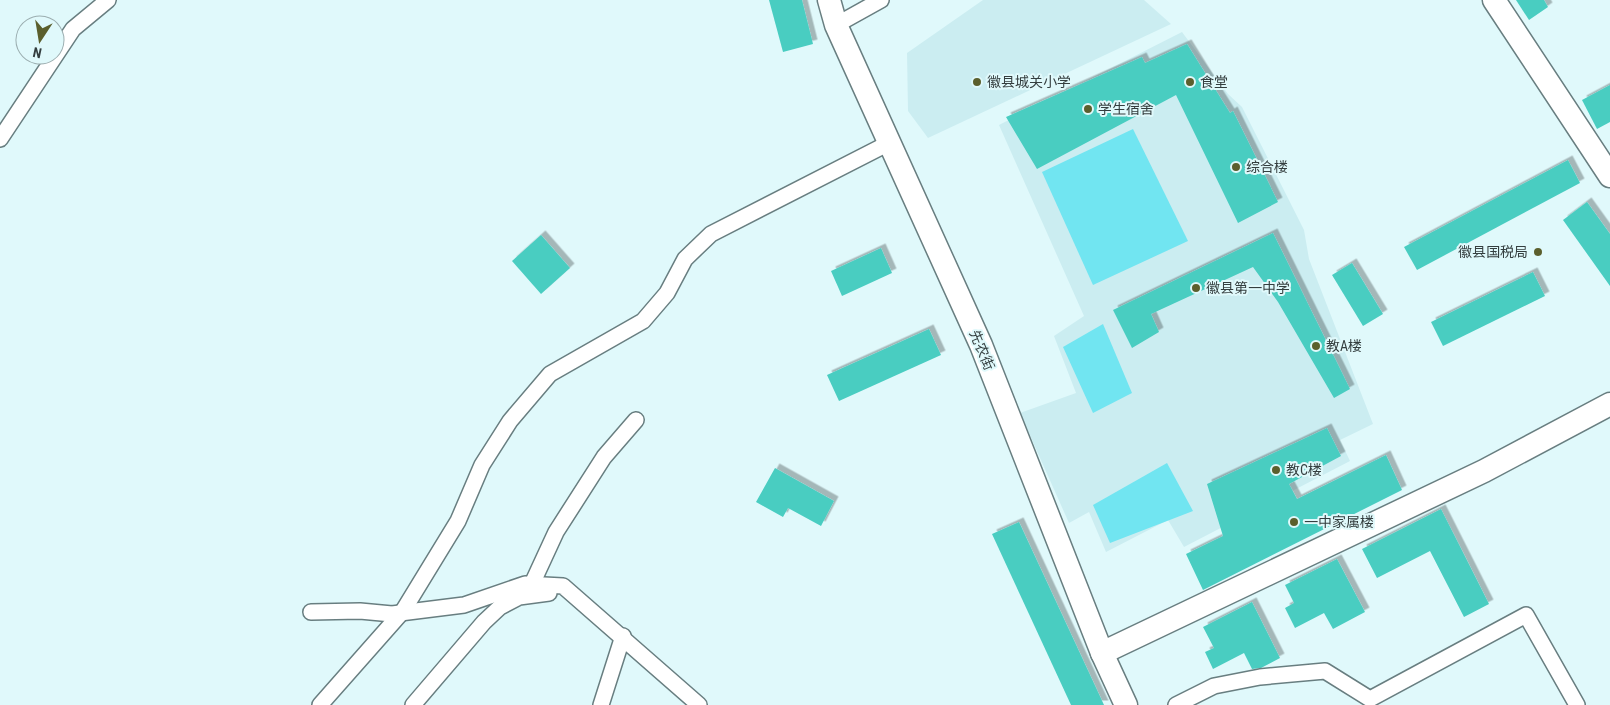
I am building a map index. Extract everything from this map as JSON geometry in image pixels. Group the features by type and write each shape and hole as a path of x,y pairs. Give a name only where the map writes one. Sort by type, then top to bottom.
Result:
{"street":[{"path":"0,139 73,29 108,0"},
{"name":"先农街","path":"829,0 836,25 981,345 1102,653 1126,705"},
{"path":"836,25 881,0"},
{"path":"1494,0 1610,176"},
{"path":"320,705 403,611 458,521 482,465 510,421 550,374 644,321 667,293 685,259 712,234 890,143"},
{"path":"1102,653 1484,471 1610,404"},
{"path":"532,584 556,532 604,457 636,420"},
{"path":"311,612 360,611 392,614 403,611 464,605 525,584 563,586 623,636 699,705"},
{"path":"412,705 484,622 500,607 520,597 552,593 563,586"},
{"path":"1176,705 1214,686 1260,677 1326,671 1370,699 1526,615 1577,705"},
{"path":"601,705 623,636"}],"shaded area":[{"name":"徽县城关小学","path":"983,0 1144,0 1171,24 928,138 908,111 907,53"},
{"name":"徽县第一中学","path":"1182,32 1228,94 1242,107 1304,230 1309,259 1373,424 1340,440 1350,461 1184,547 1168,520 1106,552 1089,512 1069,523 1020,413 1076,393 1054,336 1084,316 999,125"},
{"path":"1133,129 1188,241 1093,285 1042,172"},
{"path":"1103,324 1132,393 1093,413 1063,347"},
{"path":"1167,463 1193,511 1110,543 1093,505"}],"building":[{"path":"769,0 802,0 813,44 783,52"},
{"path":"1516,0 1544,0 1548,7 1529,20"},
{"path":"1187,44 1230,113 1233,111 1278,202 1238,223 1176,95 1037,169 1006,117 1142,57 1145,63"},
{"path":"1610,85 1610,122 1597,129 1582,100"},
{"path":"1568,160 1580,183 1417,270 1404,247"},
{"path":"1587,202 1610,234 1610,286 1563,220"},
{"path":"1273,233 1350,389 1334,398 1278,302 1253,267 1151,314 1159,332 1132,348 1113,310"},
{"path":"541,235 570,268 541,294 512,261"},
{"path":"881,248 892,273 842,296 831,271"},
{"path":"1352,263 1383,314 1363,326 1332,275"},
{"path":"1533,272 1545,296 1443,346 1431,322"},
{"path":"929,329 941,355 839,401 827,375"},
{"path":"1327,428 1341,456 1289,484 1297,499 1386,455 1402,490 1203,590 1186,554 1223,536 1207,484"},
{"path":"775,468 834,501 821,526 788,508 783,517 756,502"},
{"path":"1441,509 1489,604 1464,617 1430,551 1377,578 1362,549"},
{"path":"1019,522 1104,705 1071,705 992,534"},
{"path":"1337,559 1365,612 1333,629 1324,613 1295,628 1285,608 1294,603 1285,585"},
{"path":"1252,602 1280,658 1261,668 1252,669 1244,653 1213,669 1205,652 1214,648 1203,627"}],"place":[{"name":"徽县城关小学","path":"977,82"},
{"name":"食堂","path":"1190,82"},
{"name":"学生宿舍","path":"1088,109"},
{"name":"综合楼","path":"1236,167"},
{"name":"徽县国税局","path":"1538,252"},
{"name":"徽县第一中学","path":"1196,288"},
{"name":"教A楼","path":"1316,346"},
{"name":"教C楼","path":"1276,470"},
{"name":"一中家属楼","path":"1294,522"}]}
